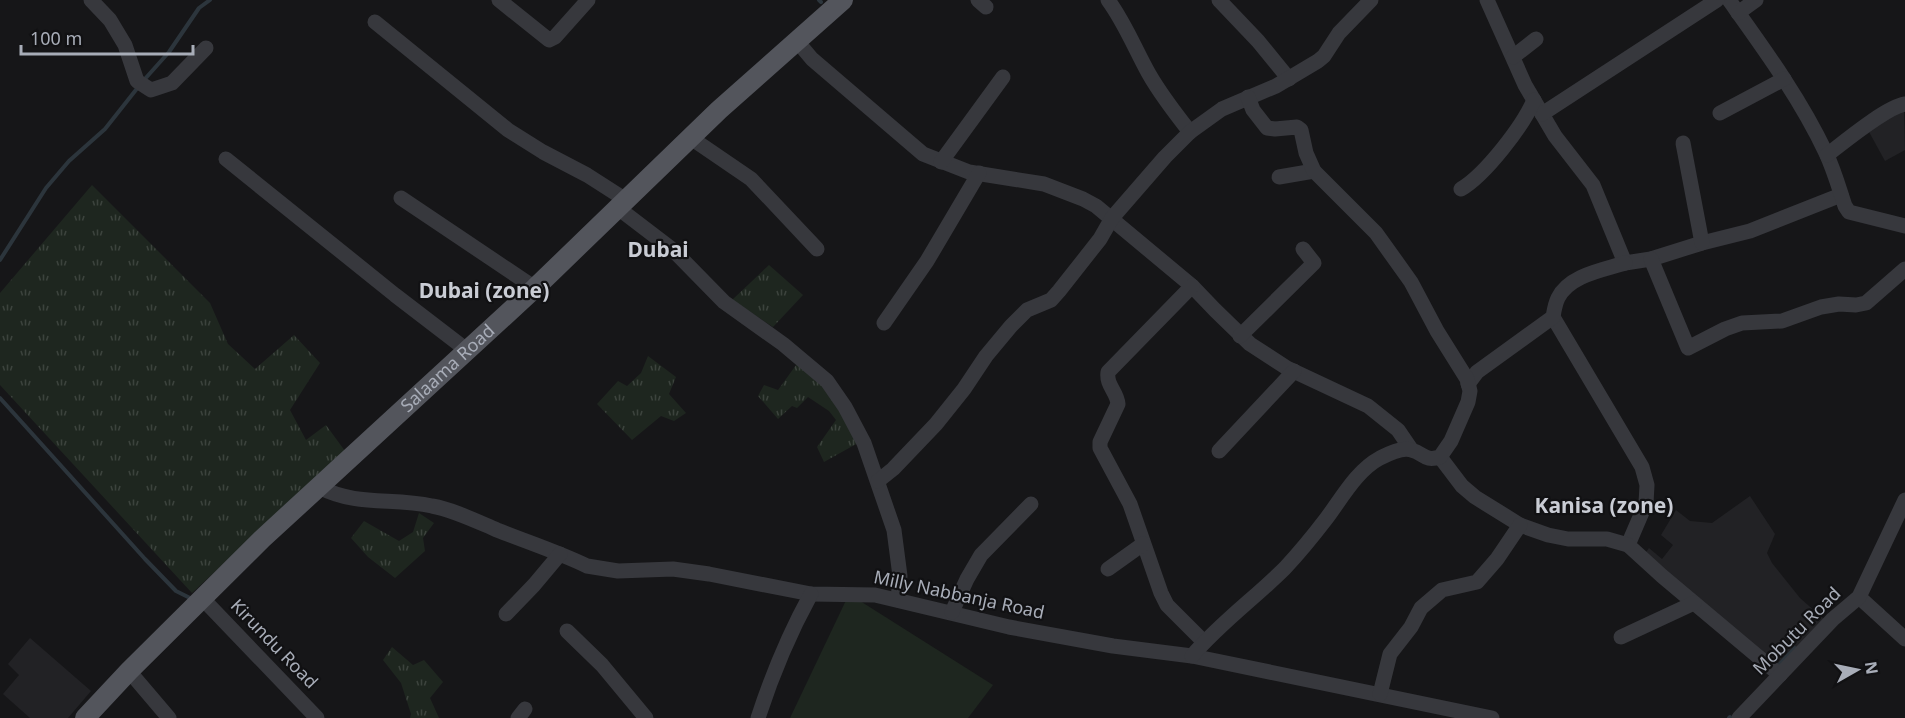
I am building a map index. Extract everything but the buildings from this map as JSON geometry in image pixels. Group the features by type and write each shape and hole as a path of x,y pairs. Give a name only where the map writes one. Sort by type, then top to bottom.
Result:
{"main road":[{"name":"Salaama Road","path":"85,718 262,539 468,351 796,40 843,0"}],"street":[{"path":"91,0 110,20 125,45 136,81 151,90 172,84 206,48"},
{"path":"499,0 549,40 555,37 588,0"},
{"path":"1108,0 1126,27 1163,98 1190,132"},
{"path":"1219,0 1258,41 1289,79"},
{"path":"1487,0 1542,114 1593,185 1625,263"},
{"path":"1542,114 1717,0"},
{"path":"1756,0 1733,6 1784,80 1812,126 1827,155 1849,212 1905,226"},
{"path":"878,481 893,469 936,424 1011,326 1027,310 1051,300 1100,239 1112,218 1190,132 1222,109 1289,79 1324,56 1339,33 1369,1"},
{"path":"375,22 508,130 587,175 673,250 724,302 783,344 827,381 845,407 864,443 878,481 897,545 900,576 898,600"},
{"path":"1513,57 1536,39"},
{"path":"796,40 812,59 923,154 979,173 1044,184 1083,199 1112,218 1192,286 1240,336 1294,371 1368,406 1398,430 1411,449 1425,458 1440,457 1462,420 1468,402 1468,384 1411,282 1376,233 1314,171 1306,153 1301,130 1297,127 1267,128 1253,110 1248,97"},
{"path":"941,162 1003,78"},
{"path":"1720,113 1784,80"},
{"path":"1461,189 1472,183 1506,142 1528,114 1534,100"},
{"path":"1827,155 1897,106 1905,104"},
{"path":"691,138 751,179 817,249"},
{"path":"1683,143 1702,243"},
{"path":"226,159 468,351"},
{"path":"1279,177 1314,171"},
{"path":"884,323 927,261 979,173"},
{"path":"1468,384 1477,372 1553,317 1558,298 1568,286 1582,277 1625,263 1651,259 1750,231 1841,195"},
{"path":"401,198 535,288"},
{"path":"1240,336 1314,263 1303,249"},
{"path":"1651,259 1688,348 1742,323 1782,321 1821,307 1866,303 1905,269"},
{"path":"1192,286 1108,372 1107,380 1118,398 1118,404 1102,435 1100,448 1130,504 1167,605 1204,642"},
{"path":"1553,317 1642,467 1647,485 1646,503 1628,545"},
{"path":"1219,451 1294,371"},
{"path":"1191,656 1286,567 1358,475 1369,465 1393,452 1411,449"},
{"path":"1440,457 1462,486 1520,525 1568,539 1607,539 1628,545 1780,675"},
{"name":"Milly Nabbanja Road","path":"319,487 336,495 362,501 434,506 587,566 605,570 673,568 811,594 875,595 1010,627 1191,656 1492,718"},
{"name":"Mobutu Road","path":"1739,718 1833,620 1859,597 1905,500"},
{"path":"952,612 981,555 1031,504"},
{"path":"1380,694 1390,654 1411,627 1421,608 1442,590 1477,582 1497,559 1520,525"},
{"path":"1108,569 1143,544"},
{"path":"506,614 560,554"},
{"path":"758,718 779,659 811,594"},
{"path":"1859,597 1905,639"},
{"name":"Kirundu Road","path":"202,598 317,718"},
{"path":"1621,638 1694,603"},
{"path":"567,631 602,665 646,718"},
{"path":"129,671 169,718"}],"shaded area":[{"path":"1904,109 1905,150 1885,161 1868,130"},
{"path":"1750,496 1775,534 1767,553 1772,563 1800,598 1825,620 1777,669 1644,555 1649,548 1662,559 1673,545 1661,535 1676,510 1690,521 1712,523"},
{"path":"30,638 91,691 68,718 30,718 3,694 19,675 8,664"}],"green space":[{"path":"92,185 210,303 228,344 255,369 294,335 320,363 290,410 306,440 326,425 345,451 192,593 0,385 0,293"},
{"path":"769,265 803,295 773,327 732,300"},
{"path":"648,356 676,377 669,394 686,413 674,421 661,416 632,440 597,404 618,381 627,386 641,373"},
{"path":"799,361 825,384 858,443 824,462 817,447 836,420 829,411 808,397 797,408 792,406 778,419 758,396 764,385 778,390"},
{"path":"419,513 434,523 423,538 425,551 395,578 368,557 351,538 364,521 399,541 413,532"},
{"path":"849,594 993,685 968,718 790,718"},
{"path":"392,647 413,665 424,660 443,682 430,698 439,718 410,718 411,714 401,683 383,660"}],"waterway":[{"path":"144,80 169,52 199,8 210,0"},
{"path":"0,260 46,188 69,161 105,129 139,86"},
{"path":"0,398 145,559 176,591 192,599"},
{"path":"1778,666 1795,648"}],"district":[{"name":"Dubai","path":"658,250"},
{"name":"Dubai (zone)","path":"484,291"},
{"name":"Kanisa (zone)","path":"1604,506"}]}
